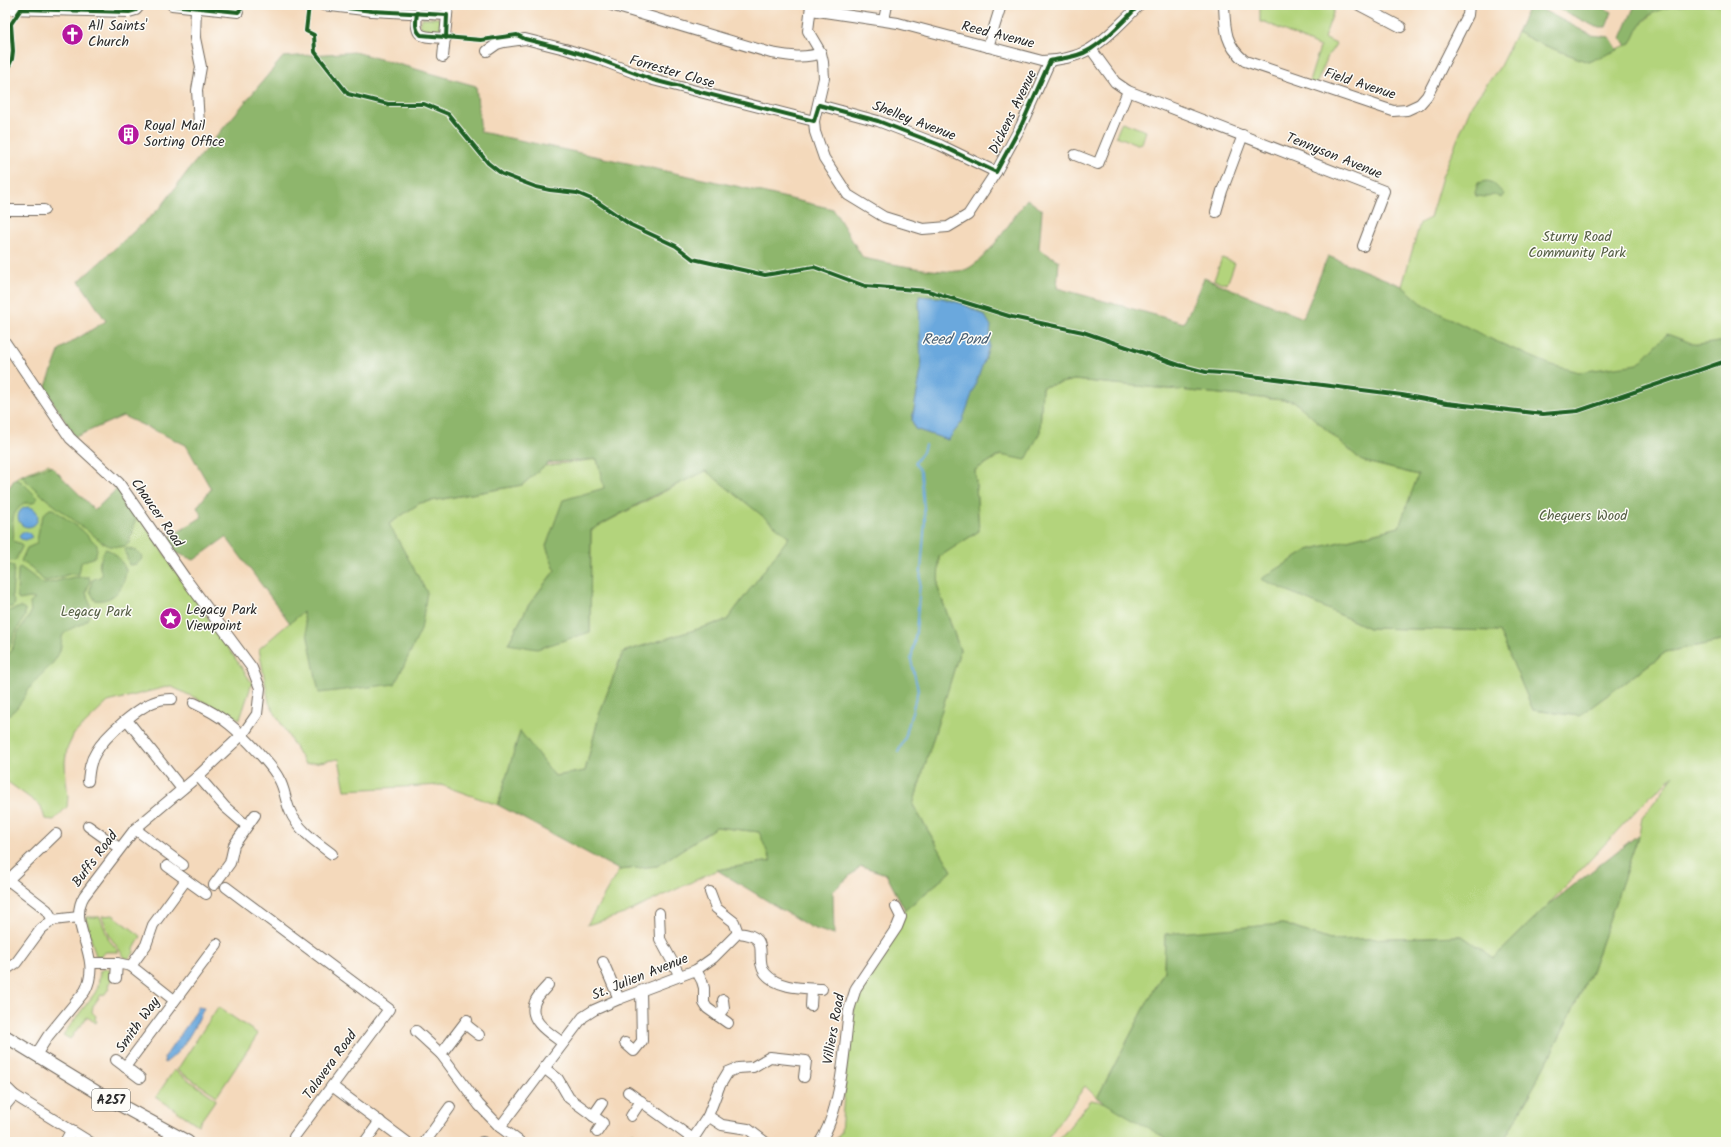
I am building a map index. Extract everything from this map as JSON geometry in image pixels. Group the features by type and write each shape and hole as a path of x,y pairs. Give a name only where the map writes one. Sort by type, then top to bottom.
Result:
{"main road":[{"name":"A257","path":"5,1036 100,1094 188,1142"}],"street":[{"path":"5,9 129,12 136,10 140,5"},
{"path":"172,5 238,12"},
{"path":"323,5 372,11 417,12 448,10 443,57"},
{"path":"611,5 771,53 802,57 813,56 821,53"},
{"path":"884,20 887,5"},
{"path":"988,47 1001,5"},
{"name":"Reed Avenue","path":"811,8 884,20 1042,61 1050,61 1077,55 1091,49 1130,15 1139,5"},
{"name":"Field Avenue","path":"1224,5 1226,33 1230,45 1245,61 1377,106 1400,112 1420,104 1428,96 1468,15 1469,5"},
{"path":"1362,6 1401,27"},
{"path":"196,8 195,38 201,67 192,110 198,124"},
{"path":"811,8 808,31 821,53 824,78 819,105 814,121"},
{"path":"417,12 417,32 421,35 429,37 446,38"},
{"name":"Forrester Close","path":"488,51 497,44 525,39 565,48 653,80 814,121"},
{"name":"Tennyson Avenue","path":"1091,49 1115,82 1128,91 1384,191 1363,246"},
{"name":"Dickens Avenue","path":"814,121 814,132 824,158 848,194 884,217 923,229 948,227 968,215 996,172 1021,126 1050,61"},
{"path":"1074,156 1098,164 1128,91"},
{"name":"Shelley Avenue","path":"819,105 884,123 940,145 996,172"},
{"path":"1216,212 1222,191 1243,135"},
{"path":"5,210 44,210"},
{"name":"Chaucer Road","path":"5,342 70,438 119,484 185,578 252,668 260,688 257,714"},
{"path":"88,782 90,767 96,752 112,732 149,704 157,701 172,699"},
{"path":"194,703 220,716 243,734 279,778 290,810 298,824 313,840 332,854"},
{"name":"Buffs Road","path":"36,1055 48,1036 85,991 92,972 92,963 79,917 79,907 81,902 119,848 135,829 198,776 243,734 257,714"},
{"path":"127,720 182,789"},
{"path":"198,776 225,808 247,826"},
{"path":"214,885 230,863 234,845 256,814"},
{"path":"88,826 119,848"},
{"path":"135,829 183,865"},
{"path":"53,920 47,910 7,881 56,834"},
{"path":"167,866 206,894"},
{"path":"131,966 146,945 152,925 186,880"},
{"name":"Talavera Road","path":"226,887 388,1009 294,1137"},
{"path":"710,892 716,908 734,922 738,933 748,934 761,946 762,968 769,977 787,986 817,989 811,1006"},
{"name":"Villiers Road","path":"820,1142 832,1119 836,1103 849,1010 853,995 856,988 897,927 901,917 896,908"},
{"path":"659,913 660,939 680,976"},
{"path":"5,970 16,963 42,929 53,920 79,917"},
{"name":"St. Julien Avenue","path":"500,1127 583,1017 594,1010 619,999 696,970 713,958 738,933"},
{"name":"Smith Way","path":"125,1067 217,944"},
{"path":"603,962 619,999"},
{"name":"Smith Way","path":"92,963 117,963 131,966 174,1000"},
{"path":"116,978 117,963"},
{"path":"696,970 704,988 704,1003 707,1008 728,1023"},
{"path":"548,985 534,1002 535,1016 540,1026 563,1043"},
{"path":"625,1043 634,1050 642,1041 641,991"},
{"path":"718,1016 724,1008 723,1000"},
{"path":"441,1054 466,1022 479,1035"},
{"path":"416,1032 441,1054 480,1105 500,1127 520,1142"},
{"path":"628,1092 692,1141 708,1116 719,1087 728,1072 738,1068 754,1067 770,1057 806,1061 804,1077"},
{"name":"Smith Way","path":"116,1060 140,1078"},
{"path":"544,1068 558,1079 569,1098 603,1123 597,1132"},
{"path":"332,1086 407,1142"},
{"path":"5,1106 11,1092 90,1142"},
{"path":"631,1116 641,1102"},
{"path":"593,1116 602,1103"},
{"path":"425,1142 450,1107"},
{"path":"708,1116 722,1125 748,1129 765,1142"},
{"path":"365,1142 380,1121"},
{"path":"66,1142 71,1131"}],"green space":[{"path":"1260,5 1336,5 1324,38 1336,44 1328,56 1316,85 1309,82 1320,47 1265,22 1260,22"},
{"path":"1530,5 1533,5 1591,35 1610,37 1618,50 1588,62 1541,44 1517,32"},
{"path":"1551,5 1597,5 1612,12 1606,27 1596,27"},
{"path":"1635,5 1685,5 1660,10 1649,16 1640,26 1631,42 1626,46 1621,38"},
{"name":"Sturry Road Community Park","path":"1682,5 1726,5 1726,356 1556,407 1361,378 1402,286 1420,223 1430,218 1442,177 1472,104 1499,68 1517,32 1541,44 1588,62 1631,43 1640,25 1657,9"},
{"path":"422,18 439,18 442,21 441,31 439,33 425,34 419,23"},
{"name":"Chequers Wood","path":"355,52 476,86 481,132 736,186 833,209 863,258 885,263 933,270 959,271 967,269 975,264 992,247 1027,199 1042,210 1039,249 1059,261 1057,288 1184,323 1204,278 1303,318 1328,256 1402,286 1425,306 1493,340 1551,365 1579,372 1638,364 1667,334 1697,345 1726,341 1726,640 1666,652 1579,716 1533,710 1499,631 1369,628 1261,579 1308,550 1399,527 1418,475 1362,461 1294,401 1074,380 1042,387 1040,432 1026,460 1000,455 975,470 979,531 939,557 938,588 960,650 913,805 952,871 905,910 886,874 861,866 833,891 834,935 810,927 717,870 771,861 759,832 716,827 657,866 619,870 498,805 520,731 555,776 585,771 600,712 623,652 727,620 789,537 706,471 653,496 591,530 590,632 537,649 508,644 528,606 555,570 546,546 563,500 604,488 597,459 548,463 522,485 420,503 389,524 427,592 421,630 395,684 319,693 303,612 290,623 226,537 194,560 172,551 167,539 202,517 197,507 211,489 186,445 123,416 75,437 45,389 60,349 106,321 79,281 161,207 190,168 283,57","holes":["919,296 963,304 985,316 989,347 976,382 948,440 915,429 912,420 921,371"]},
{"path":"1122,122 1146,131 1142,143 1137,144 1116,136"},
{"path":"1487,181 1493,183 1504,194 1501,198 1493,194 1486,197 1476,196 1475,193 1478,183"},
{"path":"1222,258 1235,263 1227,284 1214,280"},
{"path":"1074,380 1294,401 1362,461 1419,475 1399,527 1308,550 1262,579 1369,628 1500,631 1533,710 1579,716 1666,652 1726,640 1726,793 1721,798 1726,795 1726,1142 1503,1142 1545,1066 1591,972 1639,834 1642,818 1674,776 1645,801 1547,906 1494,958 1462,936 1330,940 1283,924 1165,935 1164,971 1097,1098 1085,1086 1045,1142 834,1142 841,1132 849,1034 857,992 905,910 952,871 913,805 960,650 938,588 939,557 979,531 975,470 1040,432 1042,387"},
{"path":"597,459 605,488 546,546 555,570 528,606 508,644 590,632 591,530 705,470 790,537 727,620 623,652 600,712 585,771 555,776 520,732 498,805 441,785 345,790 339,759 305,764 269,703 259,649 303,611 389,524 420,503 522,485 544,466"},
{"name":"Legacy Park","path":"49,464 95,510 119,487 252,683 240,719 170,686 108,702 74,734 67,749 65,762 68,796 67,807 54,820 45,819 41,806 5,780 5,493 17,477"},
{"path":"51,466 95,510 119,487 129,504 129,512 136,518 129,543 120,547 109,546 102,542 45,498 21,476"},
{"path":"15,479 22,482 38,498 33,503 24,503 18,508 13,517 13,541 21,544 22,547 15,561 5,560 5,493"},
{"path":"50,509 53,509 82,530 97,545 97,551 94,557 81,563 79,574 70,574 47,581 43,580 32,568 21,561 27,548 36,544 43,515"},
{"path":"127,548 137,551 142,556 141,560 137,564 129,565 125,549"},
{"path":"105,549 115,554 126,570 125,576 120,588 112,596 107,599 95,600 90,591 92,580 102,575 99,564"},
{"path":"12,565 14,567 12,597 15,604 12,607 5,607 5,566"},
{"path":"20,567 44,584 74,577 89,577 90,581 86,592 90,604 90,614 86,621 63,635 58,655 49,667 35,681 14,711 5,717 5,659 12,650 18,632 31,613 30,603 35,599 30,598 19,600 17,596 18,570"},
{"path":"21,607 25,609 25,616 14,635 12,643 5,652 5,612"},
{"path":"716,827 760,832 771,861 717,870 624,914 587,925 619,870 657,866"},
{"path":"1639,834 1591,972 1545,1066 1503,1142 1172,1142 1097,1098 1164,971 1165,934 1283,924 1330,940 1462,936 1494,958 1547,906"},
{"path":"113,915 141,936 134,949 134,953 128,959 126,959 110,937 102,916"},
{"path":"86,917 100,917 109,940 119,952 106,952 100,956 96,956"},
{"path":"107,968 110,970 111,981 105,994 101,995 93,1006 92,1012 96,1016 96,1023 87,1017 70,1039 63,1035 95,993 98,987 100,971"},
{"path":"218,1007 258,1034 217,1096 177,1070"},
{"path":"174,1070 216,1099 198,1125 156,1097"},
{"path":"1091,1100 1315,1142 1057,1142"},
{"path":"632,1132 646,1142 624,1142"}],"water":[{"name":"Reed Pond","path":"919,296 942,298 963,304 985,316 991,326 989,347 962,422 948,440 915,429 912,420 921,371"},
{"path":"28,507 35,510 38,517 35,524 28,527 21,524 18,517 21,510"},
{"path":"22,532 28,532 32,537 26,540 21,539 19,537"},
{"path":"198,1007 204,1008 192,1031 183,1045 165,1063 164,1058"}],"waterway":[{"path":"898,752 905,738 918,690 911,660 916,632 925,521 921,472 915,463 923,452 925,445"}],"cycle path":[{"path":"5,75 12,59 13,51 11,24 21,9 129,12 136,10 140,5"},
{"path":"172,5 238,12 245,5"},
{"path":"309,5 306,31 314,35 315,52 348,94 388,104 424,104 448,114 488,163 502,174 536,187 577,193 596,201 631,225 676,246 693,259 765,275 814,267 865,286 928,291 1012,317 1083,332 1179,365 1206,372 1236,374 1402,395 1447,403 1543,414 1578,411 1726,361"},
{"path":"323,5 372,11 447,15 446,38"},
{"path":"417,13 416,28 421,35 481,40 517,35 525,39 598,59 653,80 814,121 819,105 878,121 940,145 996,172 1021,126 1050,61 1076,56 1091,49 1109,35 1139,5"}],"place":[{"name":"All Saints' Church","path":"72,34"},
{"name":"Royal Mail Sorting Office","path":"128,134"},
{"name":"Legacy Park Viewpoint","path":"171,618"}]}
